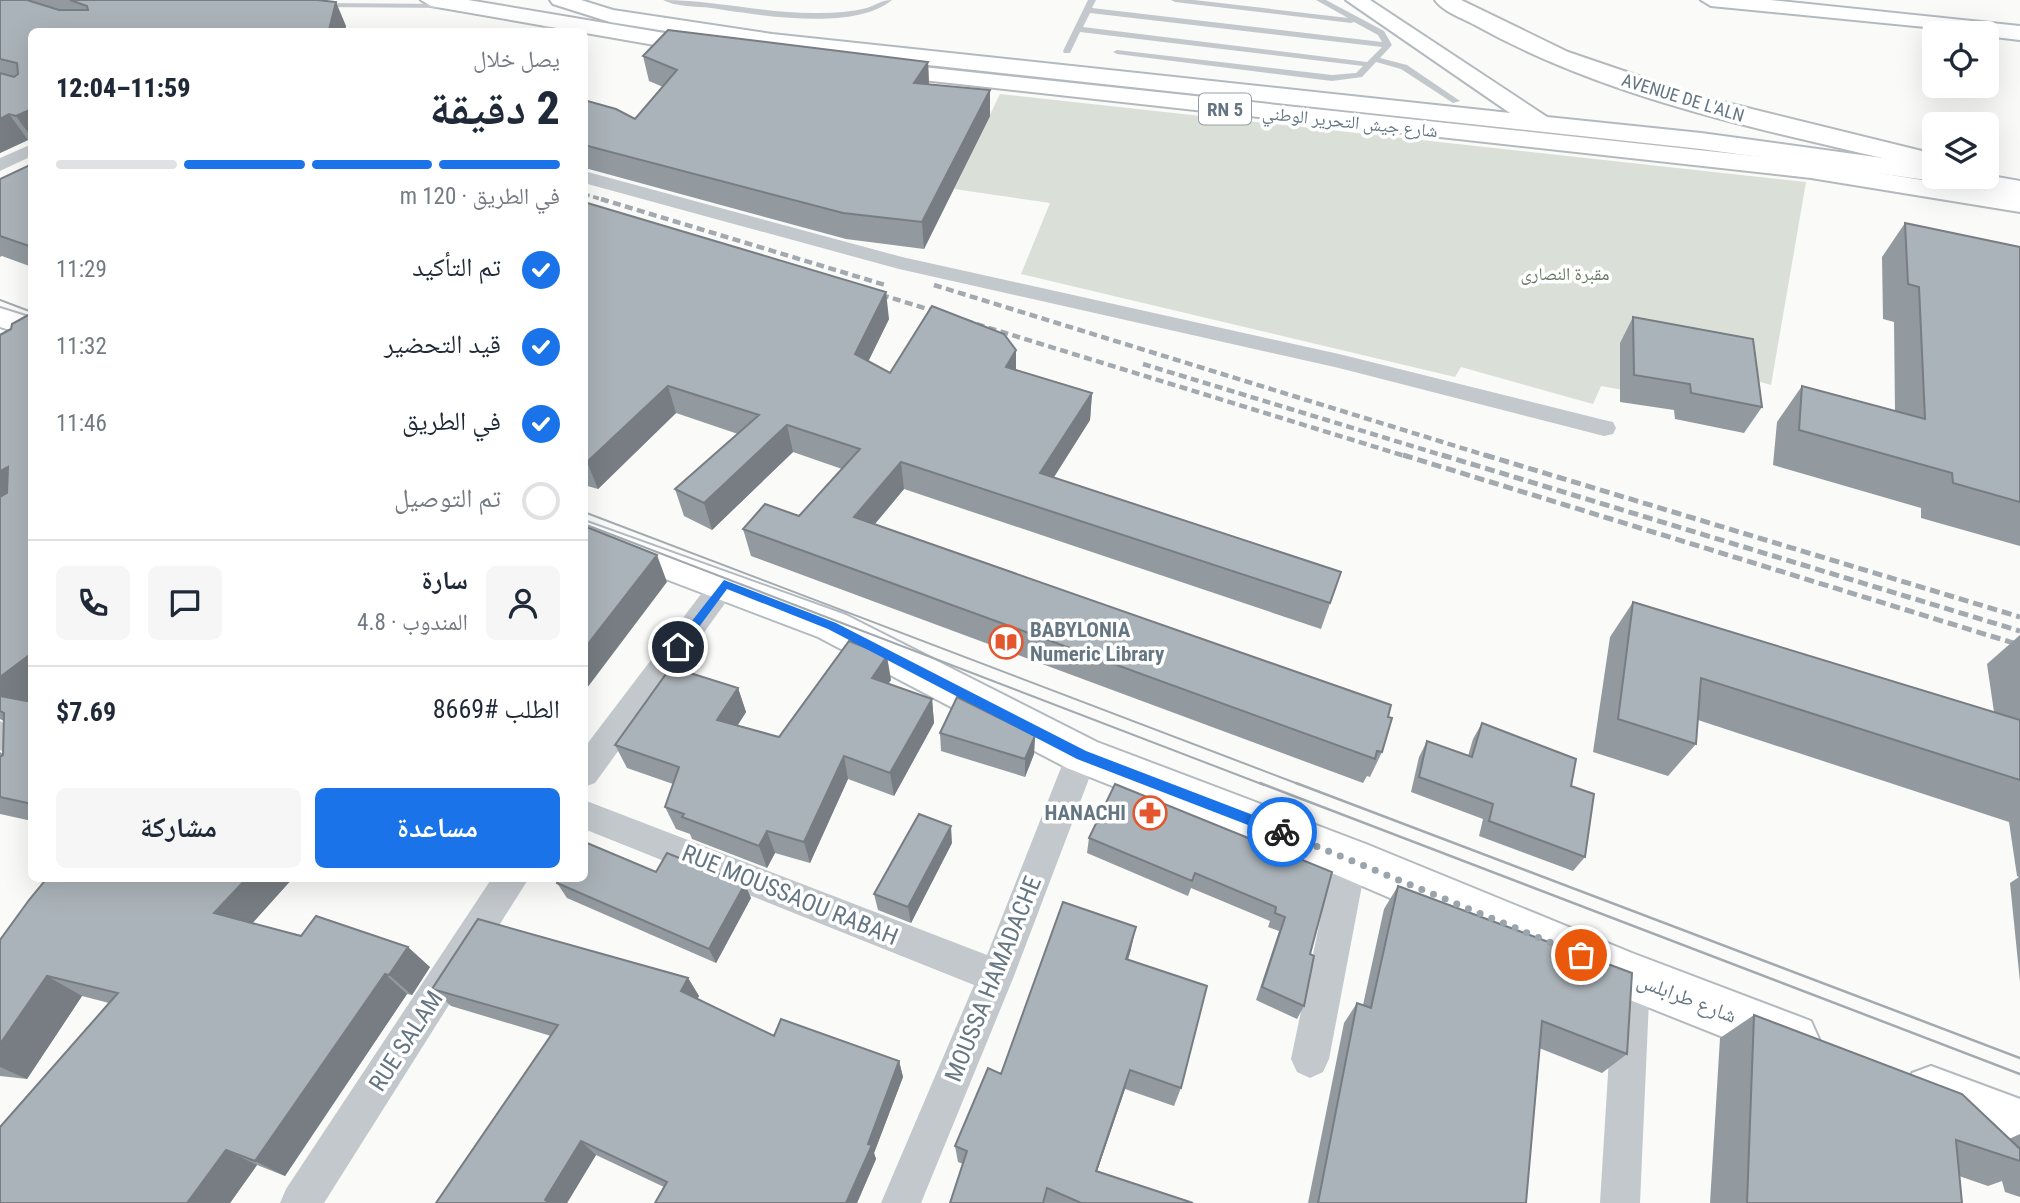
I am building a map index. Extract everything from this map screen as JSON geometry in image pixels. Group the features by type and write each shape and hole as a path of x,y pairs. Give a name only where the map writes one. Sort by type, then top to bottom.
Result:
{"main road":[{"name":"شارع جيش التحرير الوطني","path":"431,0 458,6 551,17 772,57 1062,91 1811,170 2020,204"},
{"path":"1343,0 1456,73 1464,88 1456,101 1417,110"},
{"name":"AVENUE DE L'ALN","path":"1445,0 1481,22 1539,49 1620,79 1714,109 1922,159"},
{"path":"1711,0 2020,33"},
{"path":"1826,0 2020,22"},
{"path":"1358,11 1541,123"},
{"path":"551,17 610,16 772,41 1762,148 1922,171"},
{"path":"1999,178 2020,183"},
{"path":"1999,185 2020,189"},
{"name":"شارع طرابلس","path":"588,535 832,626 1082,755 1350,859 1632,977 1826,1051"},
{"path":"1890,1076 2020,1126"}],"street":[{"path":"4,173 28,152"},
{"path":"588,178 899,263 1339,361 1604,428"},
{"path":"588,768 724,584"},
{"path":"0,734 24,764"},
{"name":"MOUSSA HAMADACHE","path":"901,1203 996,976 1082,755"},
{"name":"RUE MOUSSAOU RABAH","path":"588,816 996,976"},
{"path":"1310,1059 1350,859"},
{"name":"RUE SALAM","path":"300,1203 509,882"},
{"path":"1620,1203 1632,977"}],"lane":[{"path":"667,0 706,2 783,14 820,15 872,12 888,0"},
{"path":"1067,51 1092,0"},
{"path":"1175,0 1358,11"},
{"path":"1320,0 1358,11 1381,33 1388,45"},
{"path":"780,4 783,14"},
{"path":"312,5 458,6"},
{"path":"820,15 827,7"},
{"path":"1087,10 1388,45"},
{"path":"1078,29 1404,67 1456,101"},
{"path":"1117,52 1341,78 1359,75 1388,45"}],"green space":[{"name":"مقبرة النصارى","path":"1000,94 1806,182 1771,385 1654,351 1645,394 1601,386 1593,404 1461,367 1455,377 1021,274 1050,203 954,189"}],"building":[{"path":"0,0 27,0 59,10 88,10 87,6 70,0 336,2 330,28 28,28 28,111 16,116 9,114 0,119 0,73 14,77 18,74 17,63 0,59"},
{"path":"668,30 928,62 914,83 990,90 922,222 843,213 588,146 588,101 616,109 635,119 677,70 643,56"},
{"path":"28,166 28,246 0,236 0,179"},
{"path":"588,203 886,292 855,354 890,373 932,306 1004,334 1016,350 1006,367 1092,393 1040,473 1341,572 1330,603 901,462 854,517 1391,705 1388,717 1392,718 1382,752 1377,751 1375,759 743,529 765,504 799,516 860,449 787,425 704,503 675,489 759,415 668,386 588,461"},
{"path":"1905,223 2020,247 2020,502 1953,483 1952,473 1799,430 1802,386 1925,419 1919,287 1908,284"},
{"path":"28,315 28,656 0,677 0,497 7,493 8,467 0,471 0,335 11,329 12,324"},
{"path":"1633,317 1753,339 1762,407 1691,393 1690,384 1634,375"},
{"path":"588,528 657,555 588,644"},
{"path":"1633,602 2020,720 2020,780 1701,678 1696,744 1618,719"},
{"path":"849,641 887,656 872,678 932,699 890,773 844,756 804,842 767,831 759,846 682,817 684,814 665,807 679,767 615,745 671,667 738,688 717,720 779,737"},
{"path":"0,696 28,701 28,803 0,797 4,713 0,711"},
{"path":"957,697 1035,736 1025,759 940,733"},
{"path":"1482,723 1576,759 1571,786 1594,794 1585,857 1489,821 1493,804 1419,777 1427,741 1472,757"},
{"path":"1115,784 1332,872 1310,954 1314,956 1304,1006 1262,987 1285,917 1275,913 1276,907 1195,873 1192,881 1089,838"},
{"path":"919,814 951,826 908,907 874,894"},
{"path":"588,843 656,872 667,853 745,884 709,949 557,883 588,882"},
{"path":"44,882 243,882 214,913 301,936 316,916 408,947 389,975 385,974 255,1161 226,1150 187,1203 0,1203 0,1127 118,993 47,976 0,1044 0,940"},
{"path":"1398,886 1632,973 1627,1054 1542,1021 1526,1203 1318,1203 1357,1003 1371,1008"},
{"path":"1063,902 1136,927 1126,959 1207,986 1181,1088 1130,1070 1096,1171 1193,1203 1081,1203 1047,1188 1043,1203 950,1203 967,1151 955,1146 988,1068 1001,1074"},
{"path":"478,919 688,978 681,991 774,1036 781,1019 899,1061 868,1144 872,1145 846,1203 655,1203 667,1182 581,1141 545,1200 550,1203 436,1203 558,1025 432,989"},
{"path":"1754,1015 1962,1094 2020,1149 2020,1161 1956,1140 1962,1203 1747,1203"}],"tram line":[{"path":"0,300 28,310"},
{"path":"588,514 1301,785"},
{"path":"588,526 1264,785"},
{"path":"1260,783 2020,1074"},
{"path":"1296,783 2020,1058"}],"railway":[{"path":"588,195 607,201"},
{"path":"601,199 885,285"},
{"path":"934,285 1491,457"},
{"path":"869,291 1408,457"},
{"path":"1143,364 1448,457"},
{"path":"1403,455 2020,645"},
{"path":"1442,455 2020,631"},
{"path":"1485,455 2020,617"}],"way so far":[{"path":"1282,832 1581,955"}],"place":[{"name":"BABYLONIA Numeric Library","path":"1006,642"},
{"name":"HANACHI","path":"1150,813"}],"route":[{"path":"678,647 724,584 832,626 1082,755 1282,832"}]}
